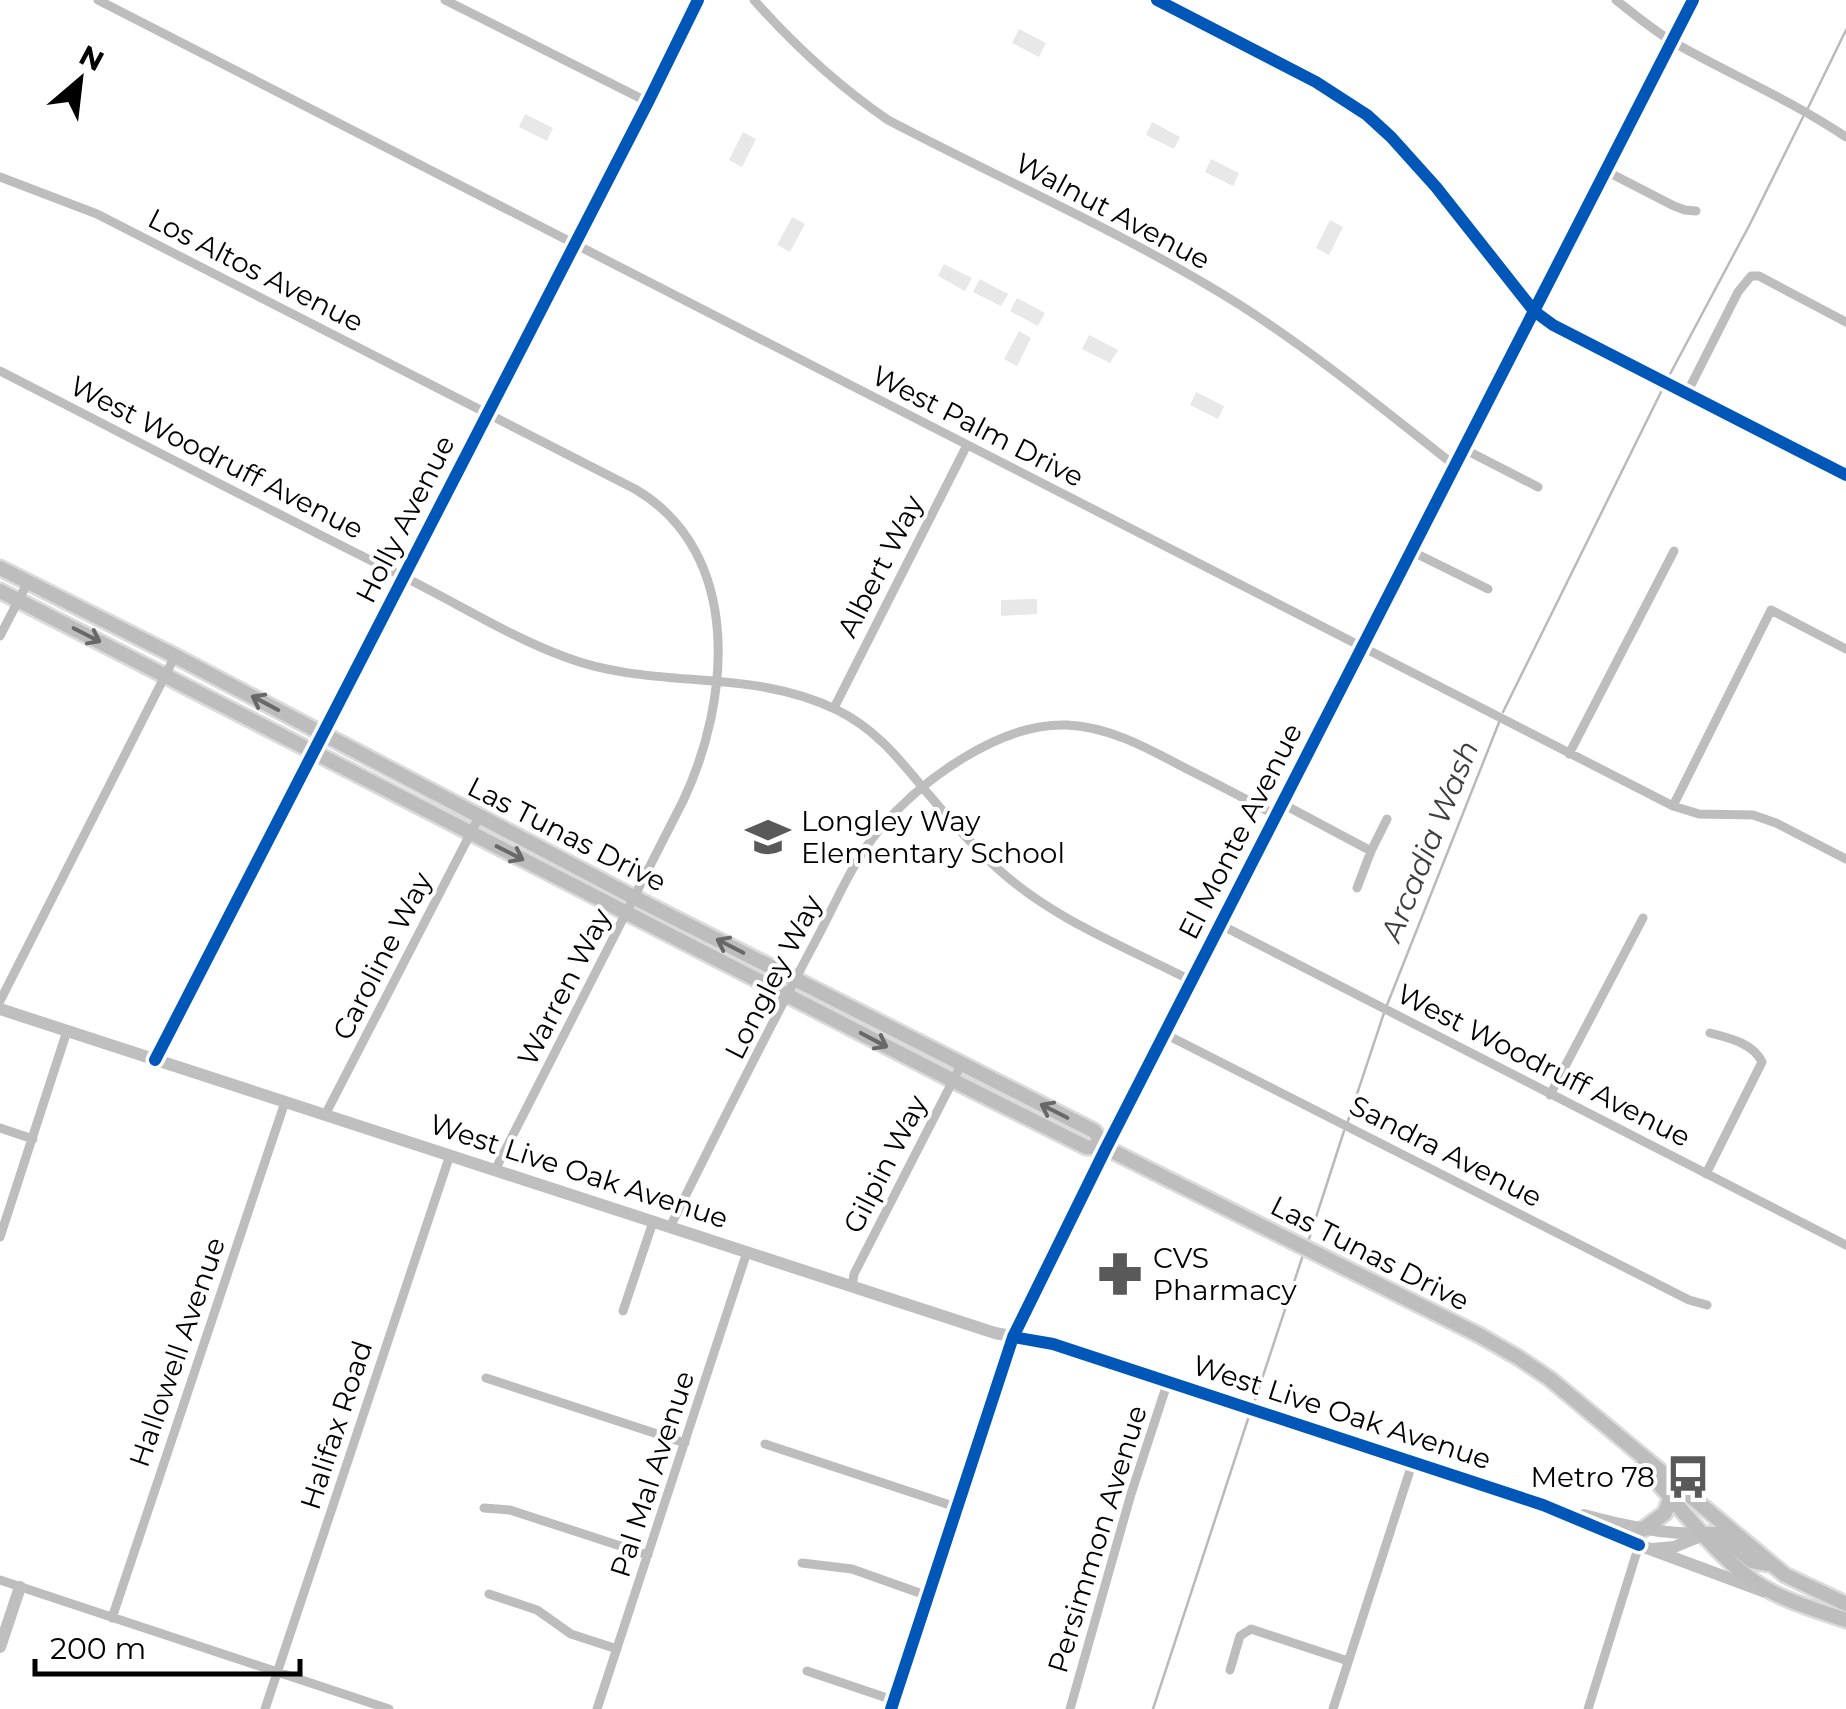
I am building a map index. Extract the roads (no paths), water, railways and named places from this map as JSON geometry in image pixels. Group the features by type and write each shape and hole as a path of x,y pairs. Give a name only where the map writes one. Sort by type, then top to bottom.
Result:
{"main road":[{"name":"Las Tunas Drive","path":"0,568 634,898 1094,1131 1106,1148"},
{"name":"Las Tunas Drive","path":"0,590 954,1081 1086,1147 1106,1148 1480,1335 1550,1379 1771,1564 1846,1604"},
{"name":"Las Tunas Drive","path":"1600,1422 1752,1580 1772,1592 1846,1620"},
{"path":"1644,1542 1671,1496"},
{"path":"1704,1534 1719,1534 1752,1562 1771,1564"}],"street":[{"name":"West Palm Drive","path":"98,0 1673,806 1699,814 1753,815 1846,859"},
{"path":"445,0 648,102"},
{"name":"Holly Avenue","path":"155,1060 698,0"},
{"name":"Walnut Avenue","path":"754,0 802,52 888,120 1192,276 1242,306 1454,465"},
{"path":"1157,0 1316,82 1367,115 1436,187 1534,310 1553,324 1846,475"},
{"path":"1616,0 1672,42 1810,112 1846,136"},
{"name":"El Monte Avenue","path":"892,1705 1013,1336 1462,448 1694,0"},
{"path":"1606,172 1674,206 1696,211"},
{"name":"Los Altos Avenue","path":"0,177 97,214 486,414"},
{"path":"1687,393 1738,292 1751,276 1759,276 1846,322"},
{"name":"West Woodruff Avenue","path":"0,372 508,633 567,658 646,676 772,687 852,717 880,738 974,846 1035,898 1192,981"},
{"name":"Warren Way","path":"486,414 635,489 665,510 700,558 716,610 712,714 689,790 495,1170"},
{"name":"Albert Way","path":"834,708 967,445"},
{"path":"1462,448 1538,487"},
{"path":"1569,754 1674,551"},
{"path":"1411,552 1488,590"},
{"path":"0,636 28,582"},
{"path":"1673,806 1771,610 1846,649"},
{"path":"0,1001 175,656"},
{"name":"Longley Way","path":"670,1227 862,854 878,830 922,786 971,754 1014,733 1040,726 1092,727 1152,750 1371,851"},
{"name":"Caroline Way","path":"325,1115 478,817"},
{"path":"1357,888 1387,819"},
{"path":"1550,1095 1643,918"},
{"name":"West Woodruff Avenue","path":"1220,925 1846,1245"},
{"name":"West Live Oak Avenue","path":"0,1009 995,1333 1053,1344 1412,1461 1644,1542 1799,1603"},
{"path":"0,1237 67,1032"},
{"path":"1706,1174 1762,1062 1752,1049 1710,1033"},
{"name":"Sandra Avenue","path":"1165,1034 1689,1300 1708,1305"},
{"name":"Gilpin Way","path":"852,1287 854,1274 962,1064"},
{"name":"Hallowell Avenue","path":"112,1618 285,1102"},
{"path":"0,1128 33,1138"},
{"name":"Halifax Road","path":"265,1709 450,1155"},
{"path":"624,1310 654,1222"},
{"name":"Pal Mal Avenue","path":"597,1709 747,1252"},
{"path":"486,1378 685,1443"},
{"name":"Persimmon Avenue","path":"1070,1709 1135,1480 1168,1382"},
{"path":"765,1444 956,1507"},
{"path":"1333,1709 1412,1461"},
{"path":"484,1508 510,1510 648,1554"},
{"path":"1588,1709 1644,1542 1674,1546 1724,1522"},
{"name":"West Live Oak Avenue","path":"1644,1542 1671,1534 1704,1534"},
{"path":"802,1563 852,1569 928,1596"},
{"path":"0,1580 389,1709"},
{"path":"0,1647 20,1586"},
{"path":"490,1594 537,1610 571,1634 617,1649"},
{"path":"1230,1670 1240,1636 1251,1628 1348,1661"},
{"path":"806,1672 892,1705"}],"waterway":[{"name":"Arcadia Wash","path":"1807,110 1846,30"},
{"name":"Arcadia Wash","path":"1669,376 1803,117"},
{"name":"Arcadia Wash","path":"1503,712 1663,388"},
{"name":"Arcadia Wash","path":"1387,1005 1500,720"},
{"name":"Arcadia Wash","path":"1347,1124 1384,1013"},
{"name":"Arcadia Wash","path":"1308,1242 1344,1131"},
{"name":"Arcadia Wash","path":"1254,1403 1303,1255"},
{"name":"Arcadia Wash","path":"1153,1709 1249,1416"}],"place":[{"name":"Longley Way Elementary School","path":"768,837"},
{"name":"CVS Pharmacy","path":"1120,1274"},
{"name":"Metro 78","path":"1688,1477"}]}
